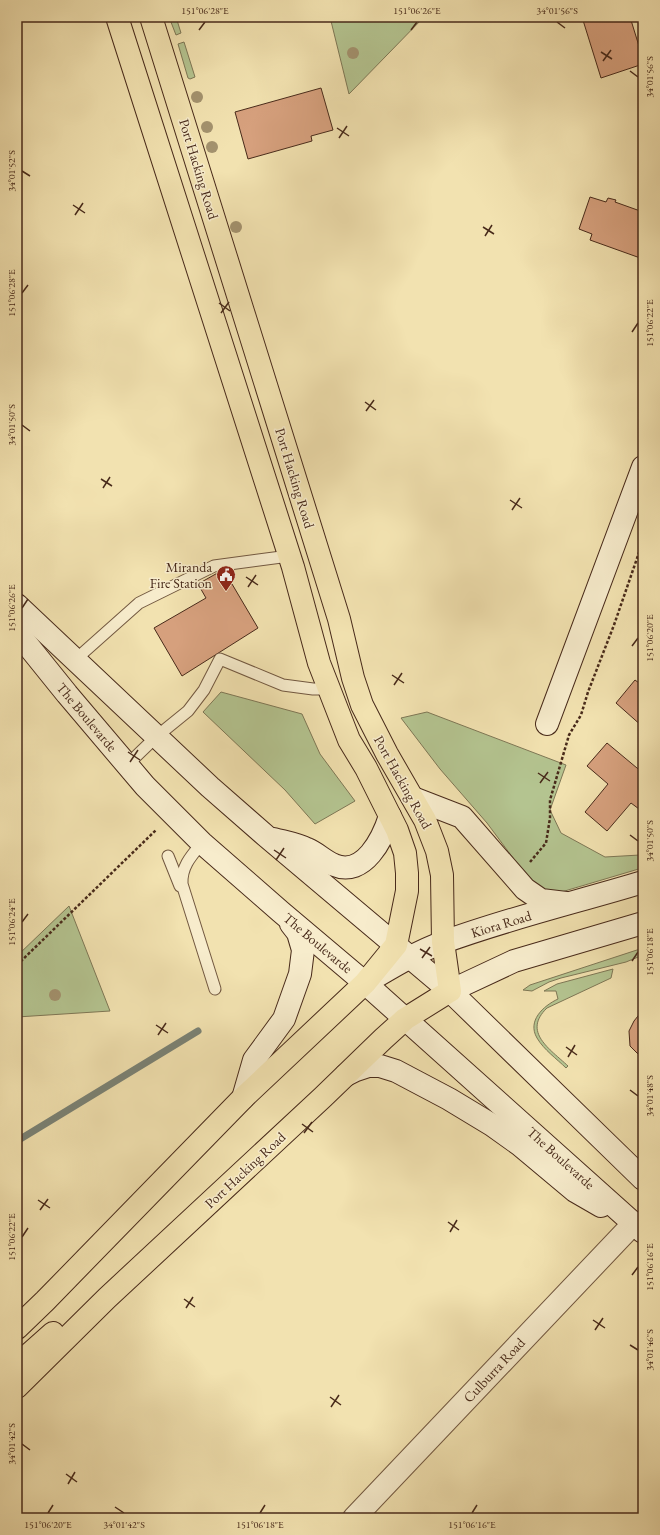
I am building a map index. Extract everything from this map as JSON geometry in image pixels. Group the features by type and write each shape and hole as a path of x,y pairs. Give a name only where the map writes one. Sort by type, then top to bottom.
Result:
{"main road":[{"name":"Port Hacking Road","path":"17,1328 243,1098 365,983 404,951 407,873 400,839 366,768 349,740 319,662 289,556 117,17"},
{"name":"Port Hacking Road","path":"17,1387 107,1298 406,1019 450,991 443,942 442,875 432,834 413,798 381,744 357,692 326,574 151,17"},
{"path":"547,724 643,467"},
{"name":"The Boulevarde","path":"17,605 210,787 450,991 643,1179"},
{"name":"The Boulevarde","path":"17,632 127,765 172,814 202,843 406,1019 639,1228"},
{"path":"413,798 462,817 525,889 536,897 548,901 569,904"},
{"path":"266,836 308,849 334,865 346,867 359,863 371,854 382,838 390,816"},
{"name":"Kiora Road","path":"404,951 443,942 494,925 643,882"},
{"path":"243,1098 254,1060 284,1019 300,974 303,958 300,940 292,924 281,912"},
{"path":"450,991 514,961 643,923"},
{"path":"346,1075 368,1066 380,1066 396,1071 480,1117 520,1145 575,1191 639,1228"},
{"name":"Culburra Road","path":"354,1518 639,1228"},
{"path":"17,1365 55,1331 107,1298"}],"lane":[{"path":"76,660 139,603 214,566 289,556"},
{"path":"127,765 156,737 188,711 210,681 220,659 283,685 313,689 329,688"},
{"path":"202,843 190,858 183,872 182,884 215,989"},
{"path":"168,856 186,900"}],"path":[{"path":"528,864 546,843 550,818 550,800 569,735 581,716 588,692 614,625 643,541"},
{"path":"17,965 172,814"}],"green space":[{"path":"169,17 176,17 181,33 176,35"},
{"path":"330,17 424,17 349,94"},
{"path":"184,42 195,77 190,79 188,78 178,44"},
{"path":"221,692 302,714 320,754 355,801 315,824 285,790 203,712"},
{"path":"427,712 566,765 550,810 561,833 605,857 640,855 642,868 558,893 537,888 487,823 440,769 401,718"},
{"path":"69,906 110,1011 17,1017 17,956"},
{"path":"643,948 643,955 626,962 561,978 549,982 532,991 523,990 530,985"},
{"path":"613,969 611,978 547,1008 540,1017 537,1025 541,1040 568,1066 566,1068 543,1046 534,1032 535,1020 538,1015 552,1002 558,999 556,991 544,991 557,984"}],"building":[{"path":"582,17 630,17 643,59 643,64 601,78"},
{"path":"321,88 333,130 311,136 312,141 248,159 235,112"},
{"path":"590,197 606,202 608,198 616,200 615,202 643,212 643,259 590,240 592,234 579,229"},
{"path":"221,571 230,585 232,584 258,628 182,676 154,628 206,598 198,584"},
{"path":"635,680 643,686 643,727 616,703"},
{"path":"607,743 643,773 643,812 631,803 607,831 585,812 608,784 587,766"},
{"path":"642,1011 643,1059 630,1046 629,1031 634,1021"}],"waterway":[{"path":"17,1141 198,1031"}],"place":[{"name":"Miranda Fire Station","path":"226,592"}]}
